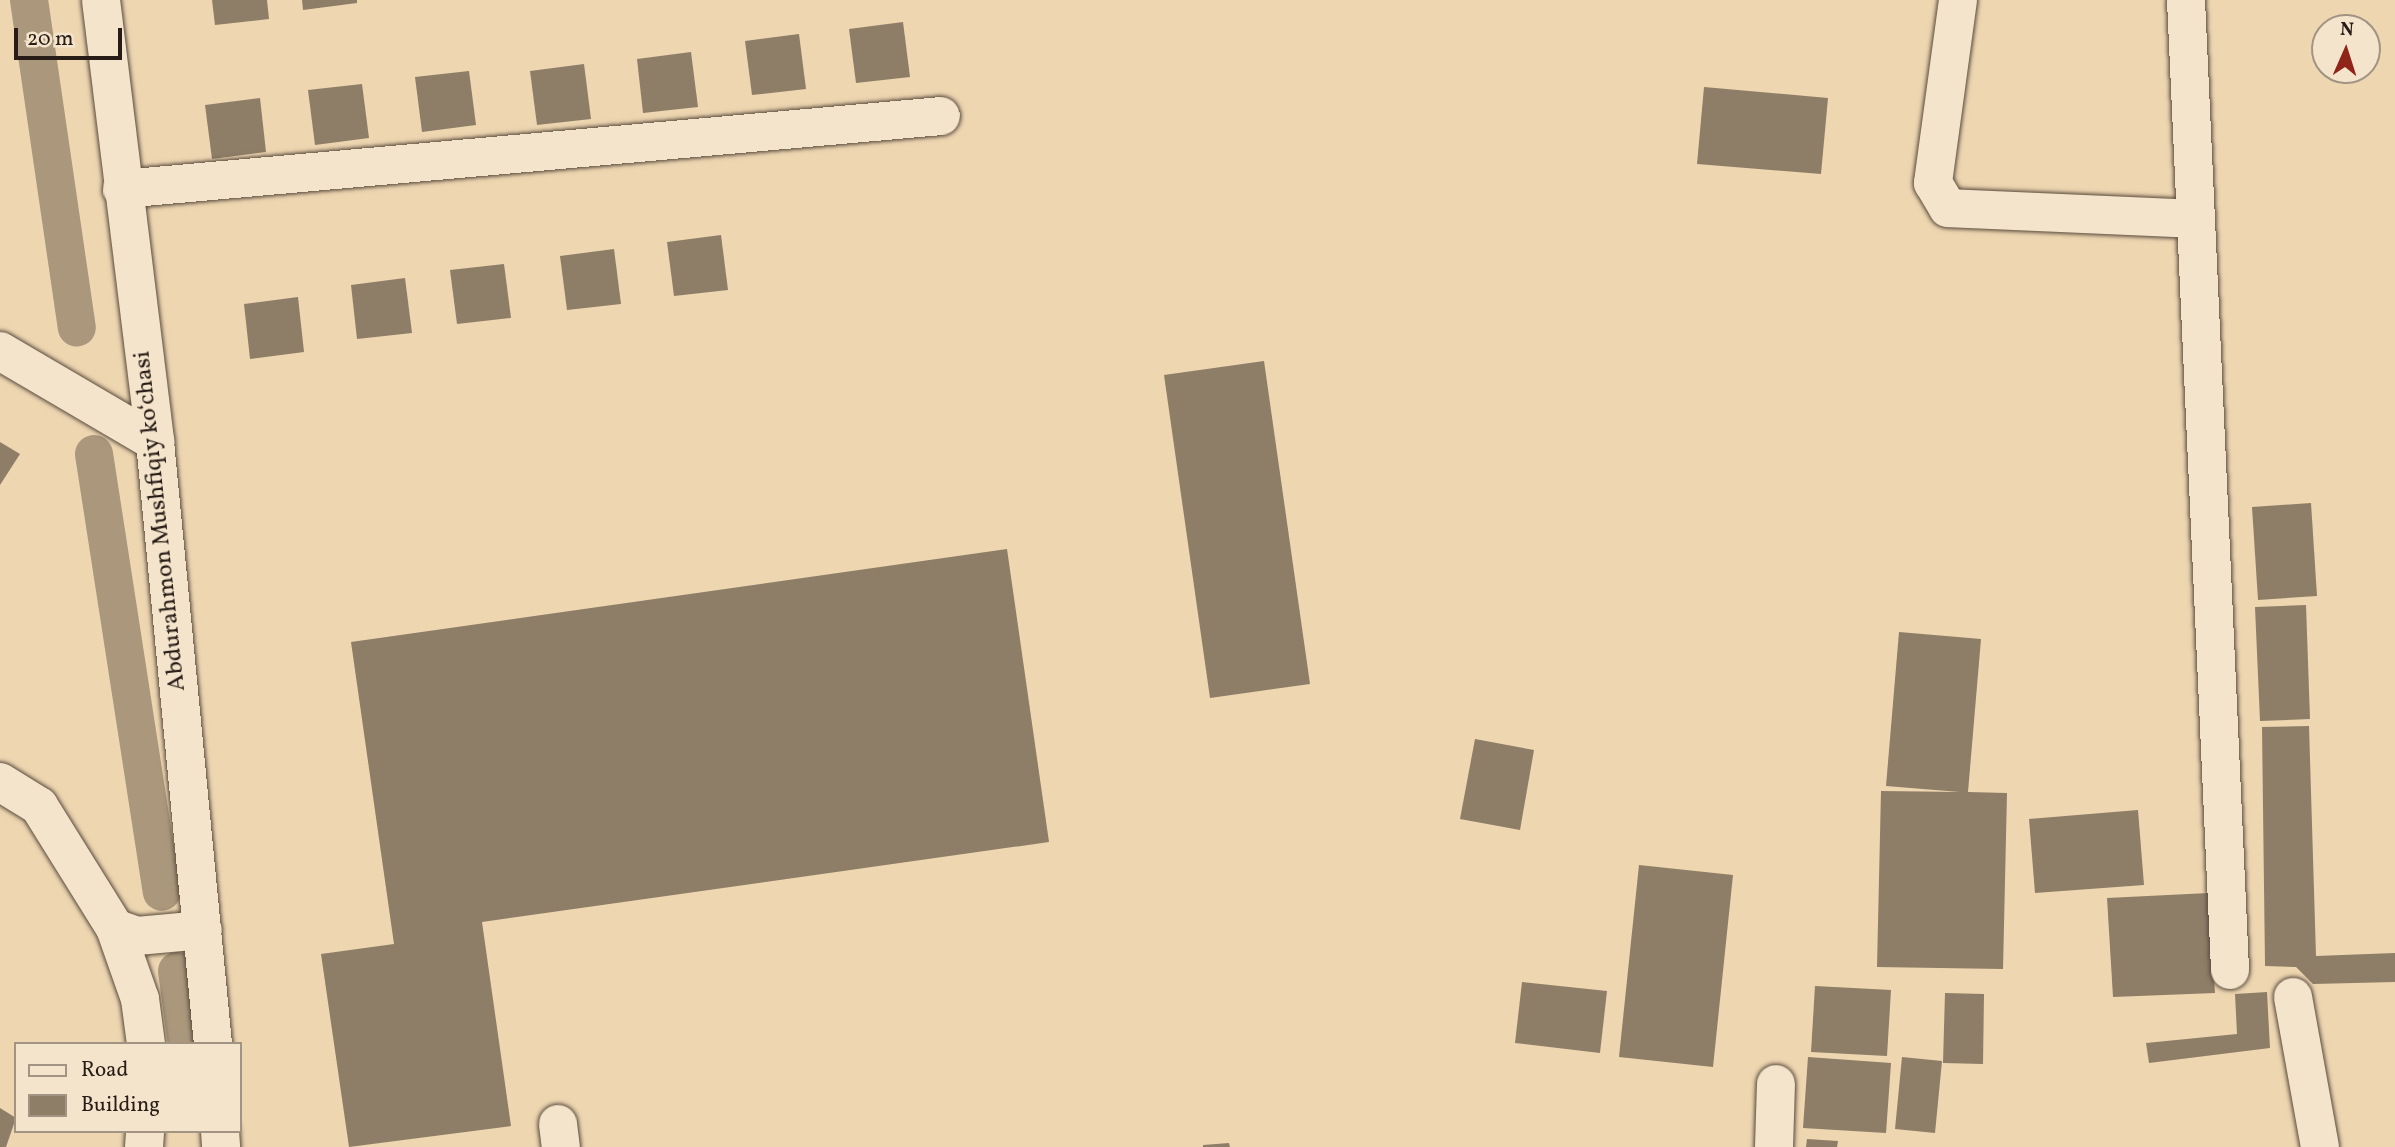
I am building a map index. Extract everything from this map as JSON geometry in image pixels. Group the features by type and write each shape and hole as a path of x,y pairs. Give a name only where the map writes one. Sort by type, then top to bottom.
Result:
{"street":[{"name":"Abdurahmon Mushfiqiy koʻchasi","path":"101,0 155,442 213,1042"},
{"path":"1958,0 1933,183 1948,208 2196,219"},
{"path":"2186,0 2230,970"},
{"path":"122,189 941,116"},
{"path":"0,351 155,442"},
{"path":"0,782 39,806 115,928 140,999 146,1042"},
{"path":"115,928 137,936 203,930"},
{"path":"2293,997 2320,1147"},
{"path":"1774,1147 1776,1084"}],"building":[{"path":"212,0 267,0 269,19 215,25"},
{"path":"302,0 357,0 357,3 303,10"},
{"path":"903,22 910,77 856,83 849,29"},
{"path":"799,34 806,89 752,95 745,41"},
{"path":"691,52 698,107 643,113 637,59"},
{"path":"584,64 591,119 537,125 530,71"},
{"path":"469,71 476,125 422,132 415,77"},
{"path":"362,84 369,138 315,145 308,90"},
{"path":"1704,87 1828,98 1821,174 1697,164"},
{"path":"260,98 266,152 212,159 205,105"},
{"path":"721,235 728,290 674,296 667,242"},
{"path":"614,249 621,304 567,310 560,256"},
{"path":"504,264 511,318 457,324 450,270"},
{"path":"405,278 412,333 357,339 351,285"},
{"path":"298,297 304,352 250,359 244,304"},
{"path":"1264,361 1310,684 1210,698 1164,375"},
{"path":"0,442 20,454 0,485"},
{"path":"2311,503 2317,596 2258,600 2252,507"},
{"path":"1007,549 1049,842 482,922 511,1126 349,1147 321,954 394,944 351,642"},
{"path":"2306,605 2310,719 2260,721 2255,607"},
{"path":"1899,632 1981,639 1968,792 2007,793 2003,969 1877,967 1881,791 1960,792 1886,786"},
{"path":"2309,726 2316,956 2395,953 2395,982 2313,984 2296,967 2265,966 2262,727"},
{"path":"1475,739 1534,750 1520,830 1460,819"},
{"path":"2138,810 2144,885 2035,893 2029,819"},
{"path":"1639,865 1733,875 1713,1067 1619,1057"},
{"path":"2209,893 2215,993 2113,997 2107,898"},
{"path":"1522,982 1607,991 1600,1053 1515,1043"},
{"path":"1815,986 1891,990 1887,1056 1811,1052"},
{"path":"2267,992 2270,1048 2149,1063 2146,1043 2237,1034 2235,994"},
{"path":"1945,993 1984,994 1983,1064 1943,1063"},
{"path":"1808,1057 1891,1063 1886,1133 1803,1128"},
{"path":"1902,1057 1942,1061 1935,1133 1895,1129"},
{"path":"0,1108 14,1117 14,1124 6,1147 0,1147"},
{"path":"1807,1139 1838,1141 1837,1147 1806,1147"},
{"path":"1229,1143 1230,1147 1203,1147 1203,1145"}],"waterway":[{"path":"29,0 77,328"},
{"path":"94,454 162,892"},
{"path":"177,971 187,1042"}]}
